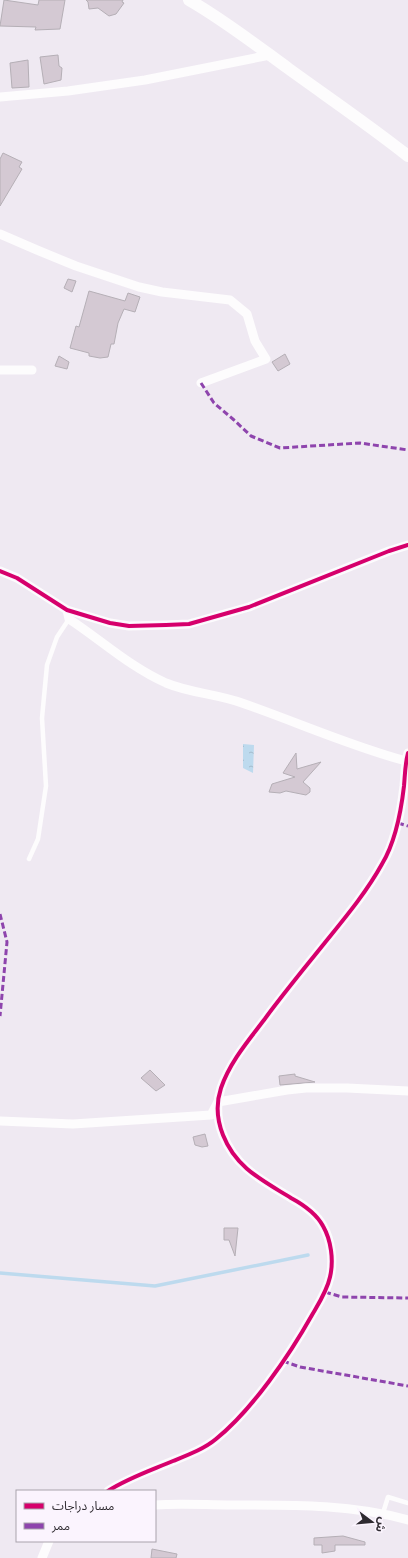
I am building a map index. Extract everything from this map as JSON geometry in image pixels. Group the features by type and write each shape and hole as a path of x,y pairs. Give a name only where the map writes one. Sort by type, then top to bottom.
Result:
{"street":[{"path":"189,0 239,32 368,124 408,156"},
{"path":"0,97 68,91 145,80 270,55"},
{"path":"0,234 43,253 108,278 139,288 230,300 247,314 254,341 266,359 201,383"},
{"path":"0,370 32,370"},
{"path":"68,615 129,626 189,624 249,607 389,551 408,545"},
{"path":"0,571 17,578 68,615 121,657 164,682 178,688 241,703 336,738 407,757 398,823 383,862 355,906 300,974 230,1067 220,1090 218,1102 220,1127 228,1147 243,1167 255,1177 303,1205 315,1215 323,1226 329,1241 332,1258 331,1276 325,1292 300,1337 242,1414 215,1441 190,1454 151,1470 110,1490"},
{"path":"218,1102 306,1088 347,1088 408,1091"},
{"path":"0,1121 73,1124 136,1119 184,1118 211,1115 218,1102"},
{"path":"156,1505 287,1505 341,1508 383,1513 408,1520"},
{"path":"42,1558 49,1542"}],"lane":[{"path":"29,859 38,839 46,786 42,718 47,665 57,636 68,615"},
{"path":"383,1513 388,1497 408,1503"}],"water":[{"path":"243,744 254,745 253,773 243,768"}],"building":[{"path":"4,0 38,5 39,0 65,0 60,29 35,30 36,27 0,26"},
{"path":"86,0 123,0 122,2 124,3 116,14 109,16 98,8 89,9 88,2"},
{"path":"58,55 59,66 62,68 61,80 44,84 40,57"},
{"path":"28,60 29,87 12,88 10,63"},
{"path":"3,153 22,162 19,167 22,169 0,206 0,159"},
{"path":"68,279 76,281 72,292 64,288"},
{"path":"89,291 125,301 128,293 140,297 135,312 124,309 118,323 114,344 111,344 108,357 100,358 89,356 89,353 70,348 76,326 79,327"},
{"path":"285,354 290,364 278,371 272,362"},
{"path":"59,356 69,362 67,369 55,366"},
{"path":"296,753 297,769 321,762 303,782 310,788 310,792 306,795 286,791 280,793 269,792 272,784 295,777 283,773"},
{"path":"150,1070 165,1085 156,1091 141,1078"},
{"path":"295,1074 295,1076 315,1082 280,1085 279,1076"},
{"path":"205,1134 208,1146 202,1147 195,1145 193,1137"},
{"path":"224,1228 238,1228 235,1256 229,1240 224,1240"},
{"path":"343,1536 365,1542 365,1545 335,1545 335,1551 322,1553 322,1545 314,1545 314,1538"},
{"path":"152,1549 177,1554 176,1558 151,1558"}],"waterway":[{"path":"0,1273 155,1286 308,1255"}],"marked path":[{"path":"201,383 214,403 251,436 280,448 360,443 408,450"},
{"path":"398,823 408,826"},
{"path":"0,914 7,942 0,1016"},
{"path":"325,1292 342,1297 408,1298"},
{"path":"283,1361 300,1367 408,1386"}],"cycle path":[{"path":"0,571 17,578 67,610 110,623 129,626 189,624 249,607 389,551 408,545"},
{"path":"110,1490 132,1478 201,1449 211,1443 230,1427 256,1398 281,1365 303,1331 327,1287 330,1277 332,1257 328,1237 323,1226 317,1217 309,1210 260,1179 243,1165 235,1156 228,1146 221,1129 218,1117 218,1100 229,1069 240,1052 286,991 354,906 387,855 397,826 403,796 408,753"}]}
